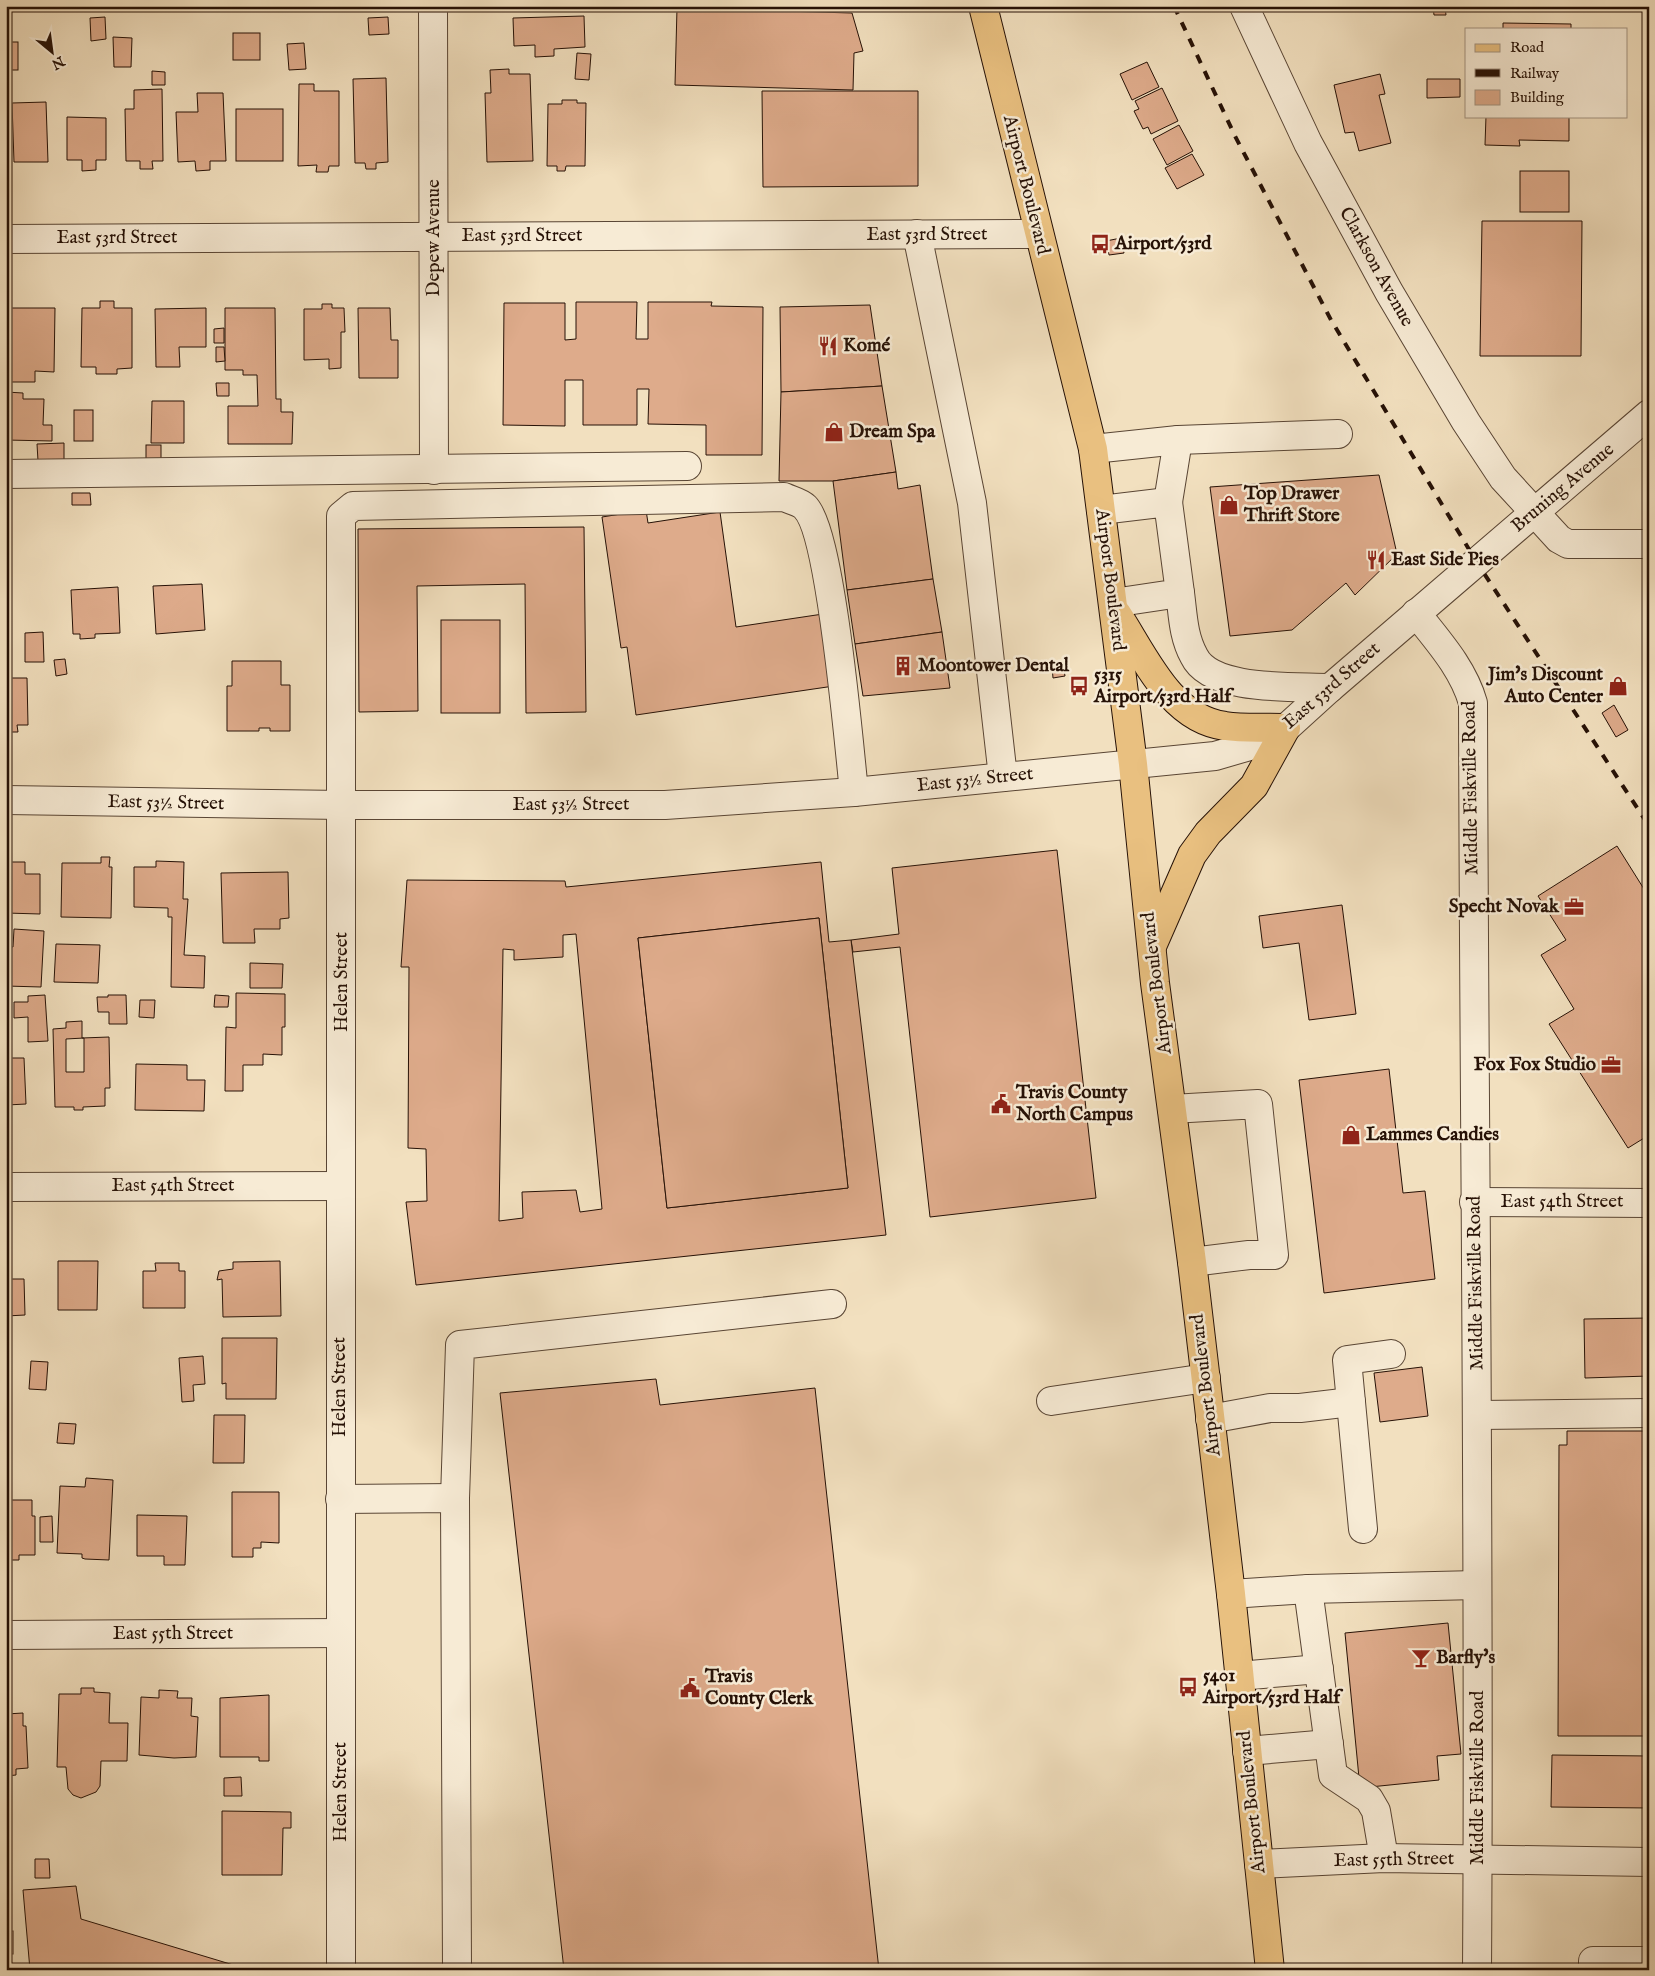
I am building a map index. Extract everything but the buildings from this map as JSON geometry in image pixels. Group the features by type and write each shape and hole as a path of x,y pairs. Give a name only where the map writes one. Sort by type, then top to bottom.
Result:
{"main road":[{"name":"Airport Boulevard","path":"983,6 1092,449 1101,510 1133,764 1152,946 1206,1378 1270,1970"},
{"path":"1114,606 1166,691 1194,716 1224,726 1286,728 1254,786 1208,833 1192,855 1152,946"}],"street":[{"name":"Depew Avenue","path":"434,6 434,470"},
{"name":"Clarkson Avenue","path":"1244,6 1308,143 1369,258 1466,422 1507,484 1533,512"},
{"path":"917,234 972,503 1003,777"},
{"name":"East 53rd Street","path":"6,239 1038,234"},
{"name":"Bruning Avenue","path":"1476,561 1649,414"},
{"path":"1092,449 1178,440 1338,434"},
{"path":"1178,440 1168,502 1185,634 1194,659 1211,675 1237,682 1330,688"},
{"path":"6,474 687,466"},
{"name":"Helen Street","path":"341,1970 341,516 353,506 784,497 805,507 815,524 830,593 854,792"},
{"path":"1101,510 1168,502"},
{"path":"1533,512 1559,539 1568,544 1649,544"},
{"name":"East 53rd Street","path":"1133,764 1215,756 1253,745 1286,728 1476,561"},
{"path":"1114,606 1180,594"},
{"name":"Middle Fiskville Road","path":"1416,613 1452,660 1468,685 1473,703 1474,1202 1478,1415 1477,1970"},
{"name":"East 53½ Street","path":"6,800 342,805 665,805 854,792 1133,764"},
{"path":"1172,1109 1258,1104 1274,1255 1249,1255 1192,1262"},
{"name":"East 54th Street","path":"6,1187 340,1186"},
{"name":"East 54th Street","path":"1474,1202 1649,1203"},
{"path":"457,1970 455,1498 460,1345 832,1304"},
{"path":"1363,1529 1347,1360 1391,1354"},
{"path":"1051,1401 1206,1378"},
{"path":"1210,1419 1270,1408 1300,1408 1351,1402"},
{"path":"1478,1415 1649,1413"},
{"path":"340,1499 455,1498"},
{"path":"1230,1594 1308,1589 1477,1585"},
{"path":"1308,1589 1333,1775 1349,1787 1362,1792 1369,1799 1376,1811 1384,1858"},
{"name":"East 55th Street","path":"6,1635 341,1633"},
{"path":"1238,1676 1319,1669"},
{"path":"1247,1751 1329,1744"},
{"name":"East 55th Street","path":"1259,1864 1384,1858 1649,1862"},
{"path":"1593,1970 1593,1961 1649,1961"}],"railway":[{"path":"1174,6 1235,136 1331,320 1476,561 1649,826"}],"place":[{"name":"Airport/53rd","path":"1100,244"},
{"name":"Komé","path":"828,346"},
{"name":"Dream Spa","path":"834,432"},
{"name":"Top Drawer Thrift Store","path":"1229,505"},
{"name":"East Side Pies","path":"1376,560"},
{"name":"Moontower Dental","path":"903,666"},
{"name":"5315 Airport/53rd Half","path":"1079,686"},
{"name":"Jim's Discount Auto Center","path":"1618,686"},
{"name":"Specht Novak","path":"1574,907"},
{"name":"Fox Fox Studio","path":"1611,1065"},
{"name":"Travis County North Campus","path":"1001,1104"},
{"name":"Lammes Candies","path":"1351,1135"},
{"name":"Barfly's","path":"1421,1658"},
{"name":"5401 Airport/53rd Half","path":"1188,1687"},
{"name":"Travis County Clerk","path":"690,1688"}]}
